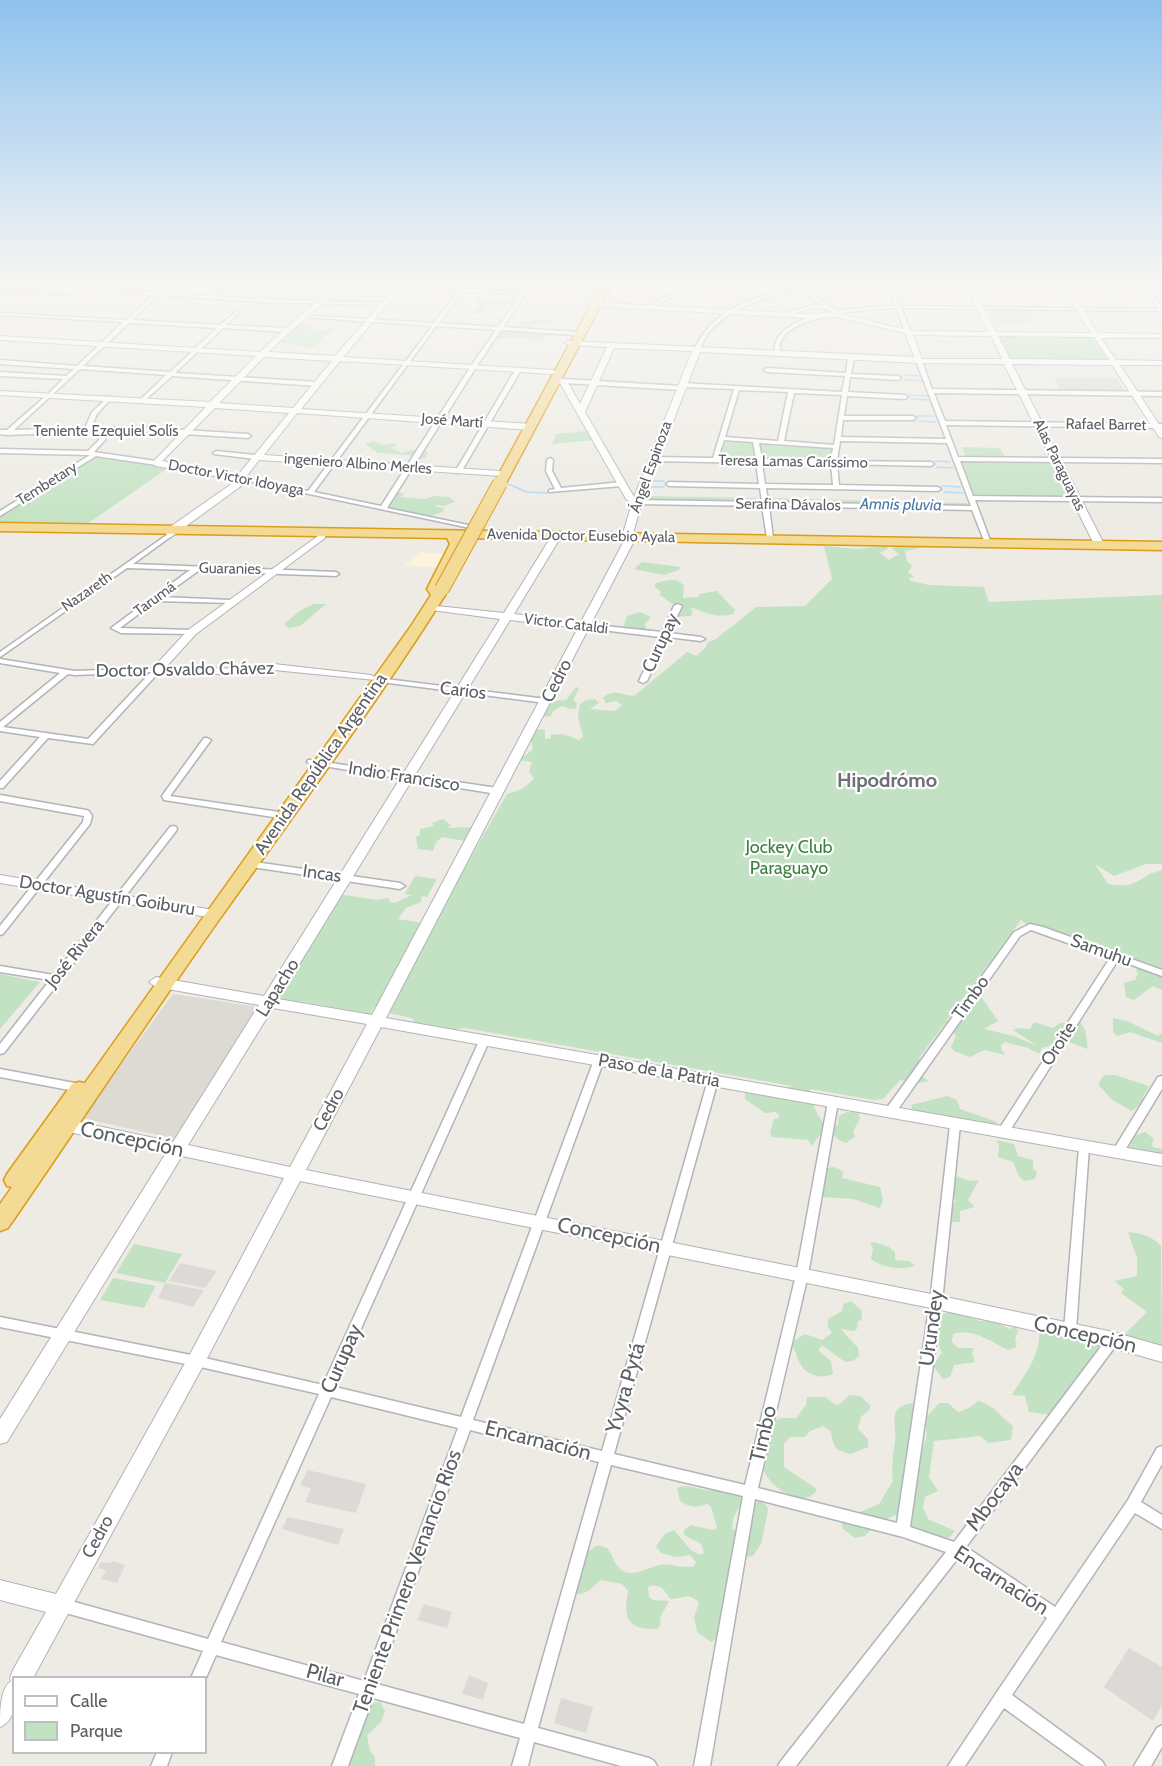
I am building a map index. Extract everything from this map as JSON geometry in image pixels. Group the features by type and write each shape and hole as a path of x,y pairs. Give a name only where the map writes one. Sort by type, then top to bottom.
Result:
{"highway":[{"name":"Avenida República Argentina","path":"0,1221 86,1089 437,594 563,366"},
{"path":"499,480 502,484 482,526 486,536 473,544 446,589 437,594 434,589 455,550 459,533 492,483 499,480"},
{"name":"Avenida Doctor Eusebio Ayala","path":"2,530 459,533 554,540 628,538 1162,548"},
{"name":"Avenida Doctor Eusebio Ayala","path":"172,532 322,536 459,533"},
{"name":"Avenida Doctor Eusebio Ayala","path":"486,536 770,538 1102,547"},
{"path":"746,542 765,542 770,538"},
{"name":"Avenida República Argentina","path":"0,1201 61,1125"}],"street":[{"path":"69,366 317,384"},
{"path":"142,400 179,366"},
{"path":"156,463 252,366"},
{"path":"172,532 243,478 255,457 331,366"},
{"path":"310,493 403,366"},
{"path":"466,366 518,370 596,383 905,397"},
{"path":"581,412 603,366"},
{"name":"Ángel Espinoza","path":"628,538 637,502 689,366"},
{"path":"837,487 834,462 849,366"},
{"path":"921,366 988,543"},
{"name":"Alas Paraguayas","path":"1009,366 1075,499 1102,547"},
{"path":"1116,366 1159,426 1162,435"},
{"path":"0,437 78,367"},
{"path":"383,509 474,367"},
{"path":"458,472 518,370"},
{"path":"767,370 898,378"},
{"path":"0,374 68,378"},
{"path":"558,378 581,412 631,499 637,502"},
{"path":"715,460 737,388"},
{"path":"931,391 1162,394"},
{"path":"781,442 791,392"},
{"name":"José Martí","path":"0,393 142,400 528,426"},
{"path":"87,431 93,413 110,398"},
{"path":"842,418 912,418"},
{"name":"Rafael Barret","path":"942,423 1159,426"},
{"name":"Teniente Ezequiel Solís","path":"4,432 136,429 248,436"},
{"name":"Tembetary","path":"0,514 92,454 102,440 105,430"},
{"path":"722,438 837,447"},
{"path":"838,439 948,441"},
{"path":"756,440 767,486 765,505 770,538"},
{"name":"Doctor Victor Idoyaga","path":"0,451 92,454 243,478 383,509 459,533"},
{"name":"ingeniero Albino Merles","path":"216,453 409,467 458,472 499,480"},
{"name":"Teresa Lamas Caríssimo","path":"655,459 931,464"},
{"path":"955,459 1162,461"},
{"path":"550,460 549,471 559,490"},
{"path":"551,491 622,484"},
{"path":"669,484 938,489"},
{"path":"971,498 1162,500"},
{"name":"Serafina Dávalos","path":"637,502 975,508"},
{"name":"Nazareth","path":"0,655 172,532"},
{"path":"0,728 90,742 192,632 322,536"},
{"name":"Cedro","path":"22,1676 196,1361 378,1020 585,626 628,538"},
{"name":"Lapacho","path":"0,1436 554,540"},
{"name":"Guaranies","path":"125,566 336,574"},
{"name":"Tarumá","path":"192,632 122,631 115,628 196,569"},
{"name":"Victor Cataldi","path":"437,594 507,617 701,639"},
{"path":"154,599 230,602"},
{"name":"Curupay","path":"643,681 678,606"},
{"name":"Doctor Osvaldo Chávez","path":"0,661 66,672 157,670 249,672 274,667 376,679"},
{"path":"0,728 66,672"},
{"name":"Carios","path":"376,679 546,701"},
{"path":"0,786 46,736"},
{"path":"207,740 166,796 167,798 281,815"},
{"name":"Indio Francisco","path":"316,763 497,791"},
{"path":"0,798 86,813 87,822 0,932"},
{"name":"José Rivera","path":"0,1051 173,829"},
{"name":"Incas","path":"247,864 400,886"},
{"name":"Doctor Agustín Goiburu","path":"0,879 209,913"},
{"name":"Timbo","path":"890,1112 1017,934 1030,927 1040,929"},
{"name":"Samuhu","path":"1040,929 1162,973"},
{"name":"Oroite","path":"1003,1132 1115,957"},
{"path":"0,969 56,978"},
{"name":"Paso de la Patria","path":"161,983 270,1000 955,1125 1162,1160"},
{"name":"Curupay","path":"198,1676 485,1040"},
{"name":"Teniente Primero Venancio Rios","path":"340,1766 599,1060"},
{"path":"0,1073 86,1089"},
{"name":"Yvyra Pytá","path":"520,1766 713,1080"},
{"path":"1118,1152 1162,1080"},
{"name":"Timbo","path":"702,1766 750,1492 802,1275 833,1102"},
{"name":"Concepción","path":"61,1125 294,1174 416,1196 936,1302 1070,1330 1162,1354"},
{"name":"Urundey","path":"903,1531 936,1302 955,1125"},
{"path":"1070,1330 1084,1147"},
{"name":"Encarnación","path":"0,1322 196,1361 328,1391 903,1531 957,1549 1056,1616"},
{"name":"Mbocaya","path":"786,1766 957,1549 1113,1340"},
{"path":"956,1766 1133,1504 1162,1452"},
{"path":"1133,1504 1162,1523"},
{"name":"Pilar","path":"0,1590 212,1645 650,1766"},
{"path":"0,1716 12,1695"},
{"path":"1002,1697 1097,1766"},
{"path":"1142,1766 1162,1733"}],"shaded area":[{"path":"1054,377 1117,378 1126,392 1061,391"},
{"path":"421,552 451,555 441,568 404,566"},
{"path":"173,994 257,1007 176,1139 82,1118"},
{"path":"180,1263 217,1271 205,1288 169,1281"},
{"path":"165,1283 204,1290 193,1307 158,1298"},
{"path":"308,1470 366,1484 356,1513 305,1502 311,1489 300,1485"},
{"path":"288,1517 344,1529 338,1545 282,1529"},
{"path":"113,1561 125,1565 117,1583 101,1579 106,1570 98,1568 101,1562"},
{"path":"424,1604 452,1612 447,1628 417,1620"},
{"path":"1129,1648 1162,1667 1162,1705 1153,1721 1104,1687"},
{"path":"469,1675 488,1683 483,1700 462,1694"},
{"path":"561,1698 593,1707 586,1733 554,1723"}],"green space":[{"path":"587,431 593,440 552,444 556,434"},
{"path":"723,439 754,441 756,458 720,458"},
{"path":"375,441 383,445 395,443 396,445 390,448 400,453 423,448 423,451 428,453 425,458 417,459 411,457 412,455 378,453 365,444"},
{"path":"759,442 833,448 830,460 763,459"},
{"path":"962,447 1000,448 1005,457 966,457"},
{"path":"96,457 168,468 87,524 0,522 0,517"},
{"path":"957,460 1055,461 1072,498 973,498"},
{"path":"395,491 405,494 400,497 426,499 433,496 449,497 455,502 444,506 437,505 436,507 444,508 443,512 431,516 385,506 383,502 396,497 393,497"},
{"path":"645,496 757,498 758,503 643,501"},
{"path":"767,498 967,503 968,506 768,503"},
{"name":"Jockey Club Paraguayo","path":"906,545 929,546 905,551 907,561 912,566 908,572 914,577 909,578 911,581 929,585 984,587 989,602 1162,595 1162,864 1146,864 1114,876 1095,864 1108,884 1115,885 1129,884 1162,870 1162,971 1157,970 1162,976 1162,990 1153,986 1134,1000 1126,997 1124,983 1135,980 1138,974 1136,969 1142,964 1029,926 1021,920 946,1021 956,1016 980,995 998,1021 984,1029 1014,1036 1037,1046 1013,1030 1030,1029 1034,1022 1053,1028 1060,1023 1081,1023 1085,1030 1088,1049 1066,1041 1042,1048 1039,1054 1028,1048 1005,1042 1001,1045 1001,1050 1006,1055 984,1050 970,1057 954,1051 951,1047 956,1036 945,1023 919,1058 923,1065 921,1075 928,1081 920,1083 900,1080 883,1099 874,1100 810,1089 816,1110 828,1129 838,1125 839,1116 847,1112 858,1112 860,1119 853,1131 855,1137 846,1143 833,1134 819,1136 812,1146 808,1140 772,1137 770,1133 774,1119 779,1118 779,1115 776,1112 765,1113 745,1099 745,1093 753,1091 770,1094 792,1086 465,1028 449,1030 417,1027 412,1018 389,1013 452,890 507,794 522,789 534,779 529,771 532,762 520,760 517,757 526,755 533,749 529,735 533,729 545,730 545,739 551,738 550,735 563,734 579,740 583,737 578,717 580,704 595,699 599,703 590,709 615,711 622,705 616,701 606,703 603,698 606,695 618,693 634,696 687,652 696,656 708,642 716,639 756,607 805,606 832,579 824,546 858,549 885,546 889,548 880,553 889,560 899,554 891,548"},
{"path":"642,562 680,567 679,570 664,575 634,569"},
{"path":"676,580 684,585 683,598 699,597 699,594 717,591 735,610 733,614 717,615 693,608 690,609 693,611 691,616 670,617 669,614 675,606 660,595 661,592 654,586 656,583"},
{"path":"314,604 326,604 300,626 289,628 284,624 301,610"},
{"path":"640,612 651,617 645,624 646,629 644,631 627,629 624,625 627,616"},
{"path":"576,687 579,688 573,701 577,702 576,708 570,709 562,706 553,711 551,716 541,717 552,698 553,701 566,700"},
{"path":"443,819 451,825 447,828 474,827 466,841 442,837 436,842 433,851 418,849 416,837 420,835 420,829 434,826 432,823"},
{"path":"415,876 437,879 427,897 420,896 421,902 406,908 398,919 423,923 388,985 383,1002 375,1006 370,1014 299,1001 290,1002 279,997 338,894 377,900 388,898 390,902 395,903 412,895 405,894"},
{"path":"0,974 40,982 0,1029"},
{"path":"1113,1018 1127,1021 1158,1036 1162,1033 1162,1043 1130,1032 1117,1036 1113,1032"},
{"path":"1104,1075 1115,1075 1149,1086 1143,1097 1144,1101 1132,1111 1111,1099 1098,1084"},
{"path":"947,1096 957,1100 960,1109 997,1122 996,1129 913,1111 911,1105"},
{"path":"1145,1132 1154,1139 1153,1147 1162,1149 1162,1166 1129,1148 1135,1135"},
{"path":"996,1140 1014,1144 1018,1156 1033,1160 1033,1169 1037,1172 1035,1179 1024,1181 1019,1176 1013,1162 998,1157 999,1145"},
{"path":"833,1167 843,1171 842,1178 880,1187 883,1200 880,1208 853,1199 822,1197 818,1185 828,1168"},
{"path":"953,1175 970,1181 979,1180 968,1200 975,1207 960,1211 960,1222 952,1222 948,1213 956,1201 949,1190"},
{"path":"1128,1232 1146,1236 1161,1246 1162,1354 1120,1339 1147,1312 1121,1293 1124,1289 1114,1281 1137,1276 1137,1258"},
{"path":"874,1242 889,1247 895,1252 895,1260 909,1261 915,1266 892,1267 875,1262 871,1259 873,1248 870,1244"},
{"path":"134,1244 182,1254 165,1283 116,1273"},
{"path":"113,1278 156,1286 144,1308 100,1300"},
{"path":"851,1301 861,1310 862,1320 858,1321 857,1329 854,1331 841,1329 858,1348 859,1356 853,1361 845,1362 823,1346 819,1348 819,1351 831,1361 833,1374 820,1376 805,1370 798,1360 793,1345 794,1341 805,1334 822,1340 832,1333 828,1327 828,1319 842,1311 843,1304"},
{"path":"957,1311 979,1321 994,1321 1010,1329 1015,1326 1018,1331 1015,1339 1017,1344 1015,1348 1008,1350 974,1334 960,1332 953,1334 952,1342 958,1348 974,1348 972,1353 975,1362 954,1365 950,1377 943,1379 932,1365 942,1353 938,1338 942,1314"},
{"path":"1039,1328 1102,1342 1051,1415 1029,1412 1025,1396 1012,1395 1035,1356"},
{"path":"849,1395 860,1396 870,1405 870,1409 861,1417 858,1429 868,1439 868,1447 851,1454 842,1451 836,1448 831,1432 823,1426 810,1431 805,1437 790,1437 784,1444 784,1467 817,1489 812,1495 804,1498 795,1497 777,1487 764,1472 762,1463 764,1447 773,1421 781,1418 796,1418 806,1405 807,1397 825,1397 836,1405"},
{"path":"978,1401 993,1408 1013,1426 1011,1440 988,1443 980,1436 934,1441 929,1477 938,1491 925,1497 923,1508 928,1519 955,1531 949,1538 923,1533 912,1526 910,1506 927,1436 925,1419 939,1403 948,1403 958,1412"},
{"path":"916,1403 901,1512 875,1525 865,1536 855,1538 843,1529 841,1520 879,1504 893,1481 896,1412 906,1405"},
{"path":"725,1484 745,1495 733,1519 732,1529 736,1531 742,1529 752,1507 759,1500 767,1506 768,1510 761,1544 753,1556 743,1557 741,1583 734,1595 720,1637 711,1642 697,1632 694,1617 699,1603 695,1599 689,1596 670,1599 659,1586 648,1587 649,1597 653,1600 669,1601 660,1618 661,1625 657,1629 639,1627 629,1620 626,1608 628,1591 622,1584 601,1580 584,1593 571,1593 585,1554 597,1545 607,1548 618,1566 627,1573 660,1565 694,1566 696,1562 690,1555 676,1557 661,1553 656,1546 665,1534 674,1530 691,1550 700,1555 704,1553 701,1544 684,1535 684,1530 691,1525 713,1530 717,1528 711,1507 707,1504 693,1507 680,1501 677,1488 683,1486 712,1490"},
{"path":"380,1702 385,1711 381,1722 367,1735 370,1751 375,1757 375,1766 347,1766 367,1703"}],"waterway":[{"name":"Amnis pluvia","path":"903,375 921,376"},
{"name":"Amnis pluvia","path":"905,380 923,381"},
{"name":"Amnis pluvia","path":"910,395 929,396"},
{"name":"Amnis pluvia","path":"911,399 930,400"},
{"name":"Amnis pluvia","path":"917,416 934,416"},
{"name":"Amnis pluvia","path":"919,421 936,422"},
{"name":"Amnis pluvia","path":"935,461 950,462"},
{"name":"Amnis pluvia","path":"937,467 953,468"},
{"name":"Amnis pluvia","path":"651,481 664,481"},
{"name":"Amnis pluvia","path":"508,484 527,492 548,493"},
{"name":"Amnis pluvia","path":"942,486 960,487"},
{"name":"Amnis pluvia","path":"648,487 664,487"},
{"name":"Amnis pluvia","path":"944,492 963,493"}],"district":[{"name":"Hipodrómo","path":"887,781"}]}
